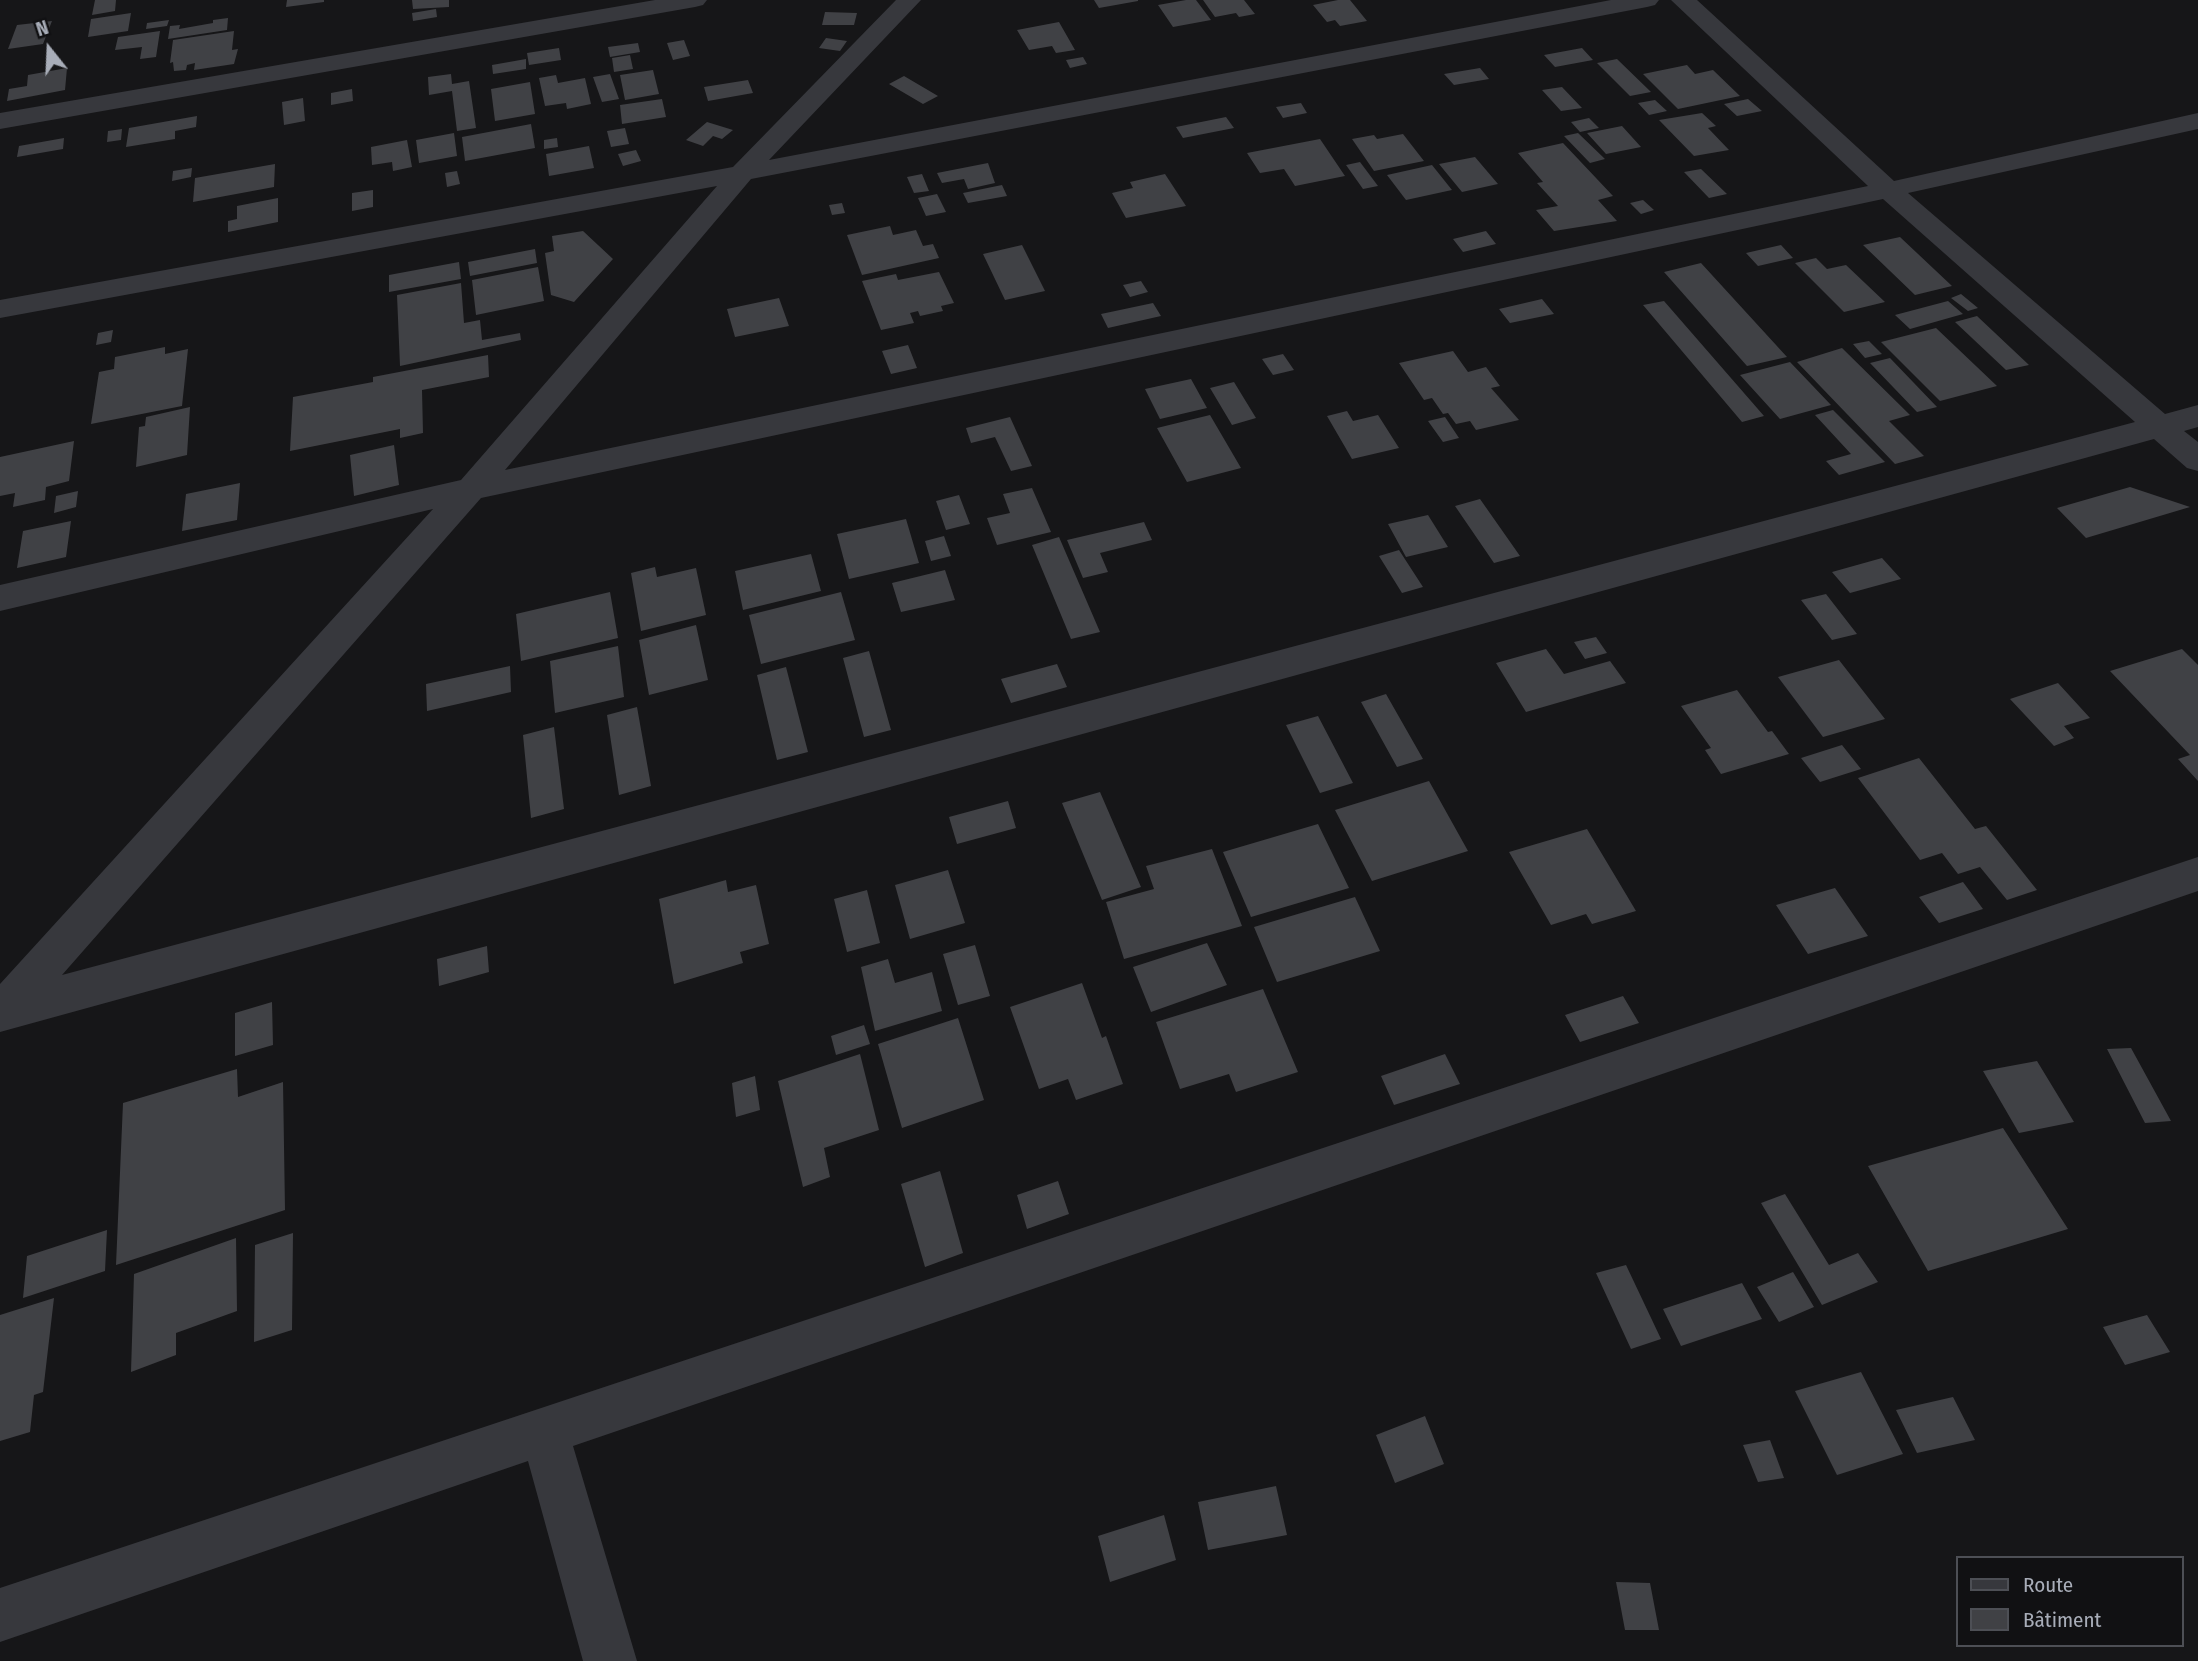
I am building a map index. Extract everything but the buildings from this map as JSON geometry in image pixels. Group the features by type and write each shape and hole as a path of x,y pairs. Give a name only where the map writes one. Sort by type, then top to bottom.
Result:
{"street":[{"path":"0,121 695,0"},
{"path":"2,1012 471,489 742,173 909,0"},
{"path":"0,309 742,173 1647,0"},
{"path":"1683,0 1888,190 2198,460"},
{"path":"0,598 471,489 1888,190 2198,121"},
{"path":"2,1012 2198,416"},
{"path":"0,1615 2198,874"},
{"path":"544,1432 610,1661"}]}
